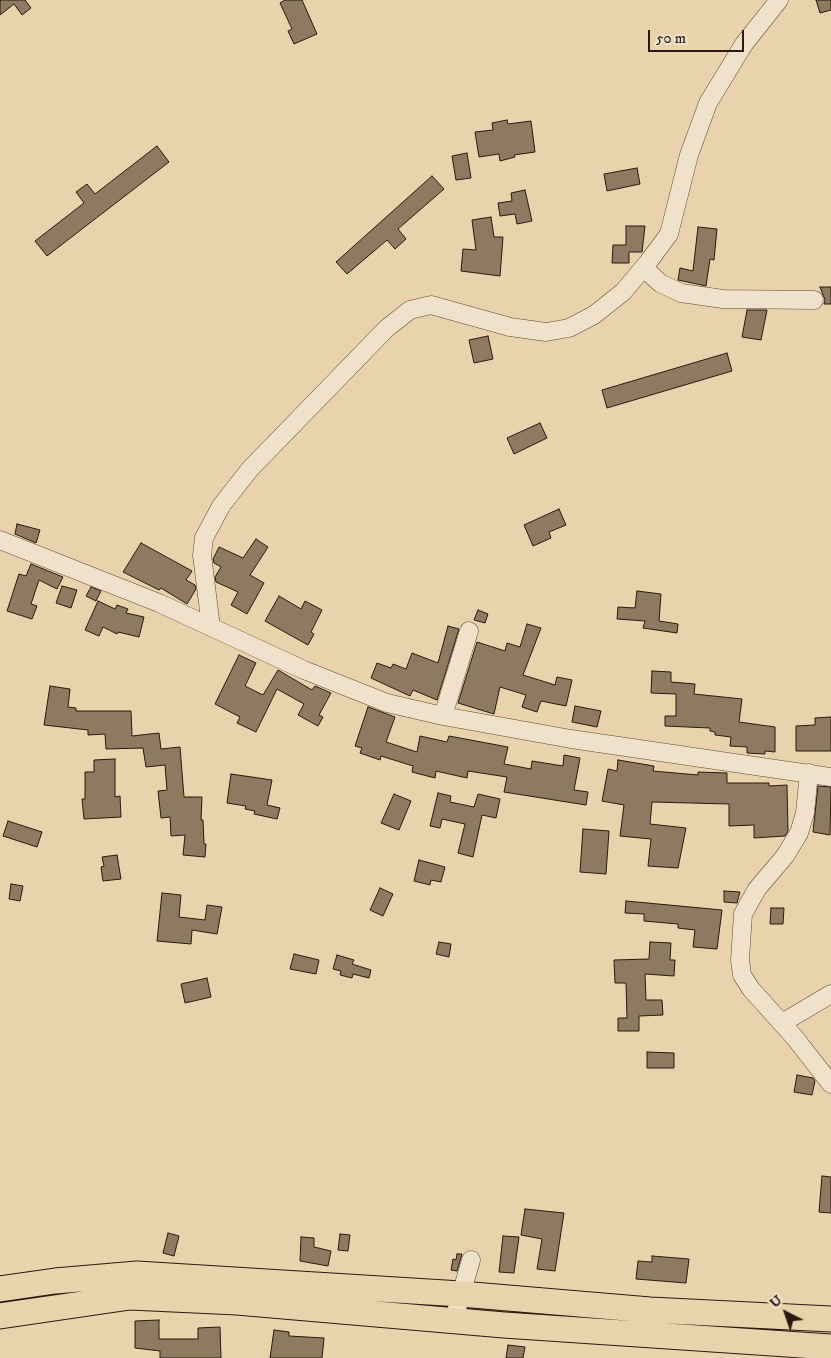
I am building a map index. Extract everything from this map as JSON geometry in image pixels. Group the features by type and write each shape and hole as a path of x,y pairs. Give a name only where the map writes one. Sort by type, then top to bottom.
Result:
{"highway":[{"path":"0,1289 55,1281 137,1274 461,1294 641,1309 831,1319"},
{"path":"0,1316 130,1297 237,1302 831,1348"}],"street":[{"path":"210,626 202,555 204,538 221,506 250,470 386,328 410,310 430,305 510,327 546,332 569,328 594,315 623,292 644,268 669,234 689,155 708,103 744,44 779,0"},
{"path":"644,268 671,290 696,296 755,300 814,300"},
{"path":"0,540 98,578 210,626 313,674 387,703 443,716 571,739 831,777"},
{"path":"443,716 469,632"},
{"path":"809,773 805,813 799,833 786,856 757,889 743,914 740,960 742,974 750,989 782,1023 831,1084"},
{"path":"782,1023 831,994"},
{"path":"454,1319 472,1260"}],"building":[{"path":"0,0 25,0 31,8 22,15 14,4 0,15"},
{"path":"285,0 302,0 317,34 294,44 288,31 292,29 280,3"},
{"path":"816,0 831,0 831,10 820,13"},
{"path":"507,120 508,124 531,121 535,152 514,155 515,157 500,161 499,154 479,157 475,132 493,130 492,123"},
{"path":"157,146 169,162 47,256 35,241 84,203 76,192 87,184 95,194"},
{"path":"467,153 471,178 456,180 452,156"},
{"path":"637,168 640,184 607,191 604,174"},
{"path":"432,176 444,189 398,229 406,239 395,249 387,240 347,274 336,262"},
{"path":"525,190 532,221 517,224 515,214 500,216 498,203 512,201 511,193"},
{"path":"491,217 494,237 503,237 500,276 461,271 463,249 476,250 472,220"},
{"path":"626,226 645,226 642,252 629,252 629,263 612,263 613,245 626,245"},
{"path":"698,227 717,229 714,260 710,259 706,286 678,280 680,268 693,271"},
{"path":"820,287 831,287 831,304 824,304 825,300"},
{"path":"747,310 767,310 761,340 742,337"},
{"path":"488,336 493,359 474,363 469,340"},
{"path":"727,353 732,371 607,408 602,390"},
{"path":"540,423 547,438 514,454 507,438"},
{"path":"559,509 566,525 549,532 551,538 533,546 524,525"},
{"path":"17,524 40,530 36,543 15,534"},
{"path":"256,539 268,547 250,575 264,583 247,614 231,605 238,592 216,582 215,577 221,567 214,563 213,559 219,547 243,558"},
{"path":"141,543 192,571 186,580 195,585 196,589 187,604 161,588 159,590 123,572"},
{"path":"31,564 63,577 57,589 39,580 31,604 37,606 32,619 7,611 19,574 26,576"},
{"path":"62,586 77,590 71,608 56,603"},
{"path":"91,587 101,591 96,601 86,596"},
{"path":"637,591 661,594 659,621 678,624 677,633 643,628 645,621 617,619 618,607 635,608"},
{"path":"279,596 301,609 305,601 322,610 311,632 314,634 308,645 265,621"},
{"path":"98,601 115,609 117,605 128,609 126,613 144,617 139,637 118,632 117,634 103,627 99,636 85,630"},
{"path":"478,610 488,614 485,623 474,620"},
{"path":"527,624 541,628 523,675 555,685 557,677 572,680 566,706 541,701 537,712 522,707 526,695 500,687 494,714 458,703 477,642 505,651 507,643 520,647"},
{"path":"448,626 459,629 437,700 413,690 410,696 371,678 377,663 391,668 393,664 406,669 412,653 438,663"},
{"path":"239,655 256,663 245,686 263,695 278,670 312,690 315,686 331,693 319,715 323,717 318,726 298,715 304,704 277,689 256,732 237,723 240,717 215,704"},
{"path":"652,671 671,672 671,682 695,684 694,694 742,699 739,722 775,727 775,752 765,751 765,754 747,753 747,747 730,746 731,737 715,735 715,732 710,731 710,728 665,726 665,716 676,716 676,694 651,693"},
{"path":"50,686 70,689 68,707 76,708 76,711 131,711 132,736 159,733 161,749 180,747 184,797 202,797 201,820 203,820 204,844 206,844 205,857 183,855 185,835 171,836 170,817 161,818 158,791 167,790 165,765 146,767 143,748 106,749 105,734 88,735 88,730 44,725"},
{"path":"575,706 601,711 597,727 572,722"},
{"path":"368,707 395,717 386,742 417,752 420,736 447,742 449,736 508,747 504,764 531,769 532,761 563,766 564,755 580,758 574,790 588,792 586,805 504,792 507,777 468,771 467,778 436,771 435,778 412,772 413,766 381,756 380,760 360,753 362,748 355,746"},
{"path":"831,717 831,751 796,751 796,726 815,725 815,718"},
{"path":"115,759 115,797 120,796 121,817 84,819 82,799 85,799 85,772 94,772 94,760"},
{"path":"618,760 654,766 653,771 698,775 698,772 727,773 727,783 769,783 769,786 787,785 788,831 785,836 754,838 754,825 729,826 729,804 652,802 650,824 686,828 678,868 648,866 651,839 620,836 624,805 602,801 608,769 617,771"},
{"path":"231,774 272,780 267,805 280,808 277,819 254,814 255,811 245,809 246,806 227,803"},
{"path":"818,786 831,787 830,835 813,832"},
{"path":"438,793 451,796 450,802 474,807 478,794 500,799 496,818 482,815 473,857 458,853 465,824 442,819 440,828 430,826"},
{"path":"394,794 411,801 399,830 381,823"},
{"path":"8,821 42,832 37,847 3,836"},
{"path":"583,829 609,831 606,874 580,872"},
{"path":"117,855 121,879 103,881 101,867 104,866 102,857"},
{"path":"419,860 445,867 441,882 431,880 430,885 414,881"},
{"path":"11,884 23,886 20,901 9,899"},
{"path":"380,888 393,894 383,916 370,910"},
{"path":"724,891 740,892 737,903 724,902"},
{"path":"162,893 181,895 179,917 205,920 207,905 222,907 217,934 192,930 191,944 157,941"},
{"path":"626,901 722,910 717,949 693,947 695,930 678,928 678,924 644,921 644,914 625,913"},
{"path":"771,908 784,908 783,924 770,924"},
{"path":"439,942 451,944 449,957 436,954"},
{"path":"650,942 671,943 670,960 675,960 674,976 645,974 646,1000 662,1000 663,1015 639,1016 639,1031 618,1031 618,1018 627,1018 626,983 615,983 614,960 649,959"},
{"path":"294,954 319,960 316,974 290,969"},
{"path":"337,955 354,960 352,964 371,970 369,978 353,974 352,978 340,975 341,971 333,969"},
{"path":"207,978 211,997 185,1003 181,984"},
{"path":"647,1052 674,1053 674,1068 647,1068"},
{"path":"797,1075 813,1078 815,1081 812,1095 794,1092"},
{"path":"822,1176 831,1177 831,1213 819,1212"},
{"path":"525,1209 564,1213 555,1271 537,1269 542,1239 521,1235"},
{"path":"168,1233 179,1236 174,1256 163,1253"},
{"path":"340,1234 350,1235 348,1251 338,1250"},
{"path":"503,1236 519,1237 514,1273 499,1272"},
{"path":"301,1237 314,1238 314,1247 331,1251 328,1266 300,1261"},
{"path":"457,1254 462,1254 457,1271 451,1270 453,1259 456,1260"},
{"path":"652,1256 689,1259 686,1283 636,1279 638,1261 652,1262"},
{"path":"159,1320 159,1339 198,1339 198,1328 220,1327 221,1358 160,1358 160,1351 135,1348 135,1321"},
{"path":"274,1330 289,1332 289,1336 324,1338 322,1358 270,1358"},
{"path":"508,1345 525,1347 523,1358 506,1358"}]}
